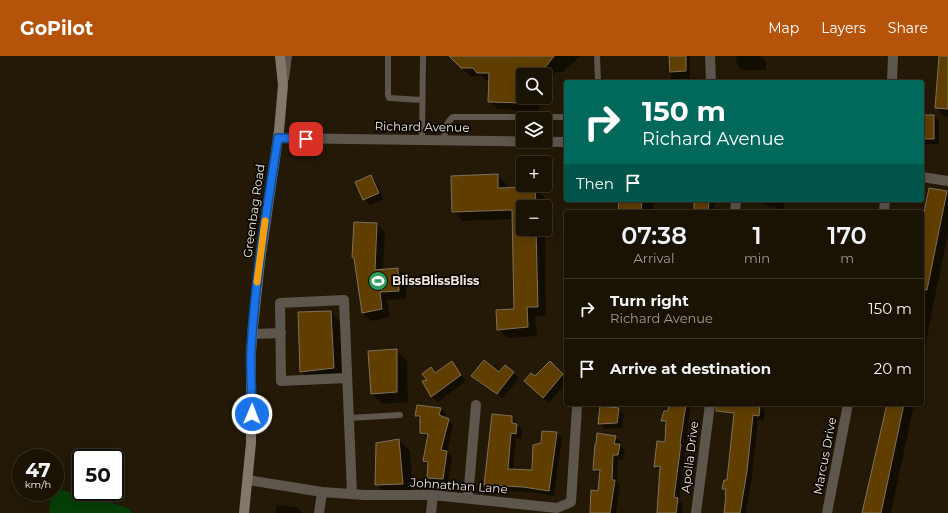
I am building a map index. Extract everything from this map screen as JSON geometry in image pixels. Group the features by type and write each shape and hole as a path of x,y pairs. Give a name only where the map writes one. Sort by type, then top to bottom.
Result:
{"main road":[{"name":"Greenbag Road","path":"244,513 251,442 251,352 260,260 278,138 283,85 280,56"}],"street":[{"path":"283,85 287,56"},
{"path":"710,56 710,80"},
{"path":"892,80 893,56"},
{"name":"Richard Avenue","path":"278,138 564,142"},
{"path":"924,177 948,181"},
{"path":"347,378 281,381 280,303 344,300 352,494"},
{"path":"253,334 281,333"},
{"path":"468,498 476,405"},
{"name":"Apolla Drive","path":"696,513 710,406"},
{"name":"Marcus Drive","path":"827,513 848,406"},
{"name":"Johnathan Lane","path":"248,480 322,492 433,495 557,508 571,502 577,407"},
{"path":"319,513 322,492"},
{"path":"431,513 433,495"}],"lane":[{"path":"388,56 389,98 422,100"},
{"path":"422,140 423,56"},
{"path":"597,56 598,80"},
{"path":"444,141 446,125 453,117 564,117"},
{"path":"349,418 400,415"}],"green space":[{"path":"64,490 72,493 72,501 104,501 126,507 133,513 49,513 50,501 64,501"}],"building":[{"path":"449,56 554,56 545,68 516,68 516,103 488,102 489,73 477,73 473,68 461,68"},
{"path":"669,56 686,56 686,71 670,72"},
{"path":"939,56 948,56 948,109 935,108"},
{"path":"924,115 934,115 934,139 924,139"},
{"path":"498,174 498,188 516,188 516,192 535,192 536,200 516,200 516,236 536,236 538,307 527,307 528,327 497,330 496,310 514,309 512,210 452,212 451,176"},
{"path":"371,175 379,193 363,200 355,182"},
{"path":"929,188 947,191 927,290 924,289 924,212"},
{"path":"619,202 642,202 641,210 618,210"},
{"path":"694,202 709,202 708,210 694,210"},
{"path":"354,222 377,223 375,270 398,268 399,291 380,292 382,309 362,313 354,258 352,257"},
{"path":"331,311 334,368 300,372 298,312"},
{"path":"397,349 397,392 371,394 368,351"},
{"path":"484,360 499,372 505,365 514,372 497,394 471,376"},
{"path":"452,361 461,375 431,397 422,381 427,380 422,374 431,367 435,373"},
{"path":"550,361 563,374 543,398 524,381 531,373 535,376"},
{"path":"417,405 441,408 439,415 449,419 441,450 447,451 443,479 427,478 428,462 423,461 428,434 420,433 420,416 415,416"},
{"path":"600,406 619,408 617,423 598,424"},
{"path":"669,406 686,406 674,497 678,498 676,513 657,513 660,466 654,467 657,441 665,442 666,421 661,421 664,411 668,411"},
{"path":"716,406 760,406 759,416 753,415 747,471 740,513 724,513 726,489 722,489 724,480 727,480 734,413 716,411"},
{"path":"887,406 904,406 881,513 862,513"},
{"path":"492,414 512,416 512,423 517,424 516,434 511,433 508,469 532,470 533,445 541,443 542,431 557,432 549,491 523,487 484,485"},
{"path":"597,433 616,436 614,444 620,444 618,455 613,455 612,480 615,480 610,513 590,513 591,490 598,491 600,470 593,470"},
{"path":"399,439 403,484 375,485 376,443"}],"slow traffic":[{"path":"257,282 265,221"}],"place":[{"name":"BlissBlissBliss","path":"378,281"}],"route":[{"path":"252,414 251,352 253,327 260,260 278,138 306,139"}]}
